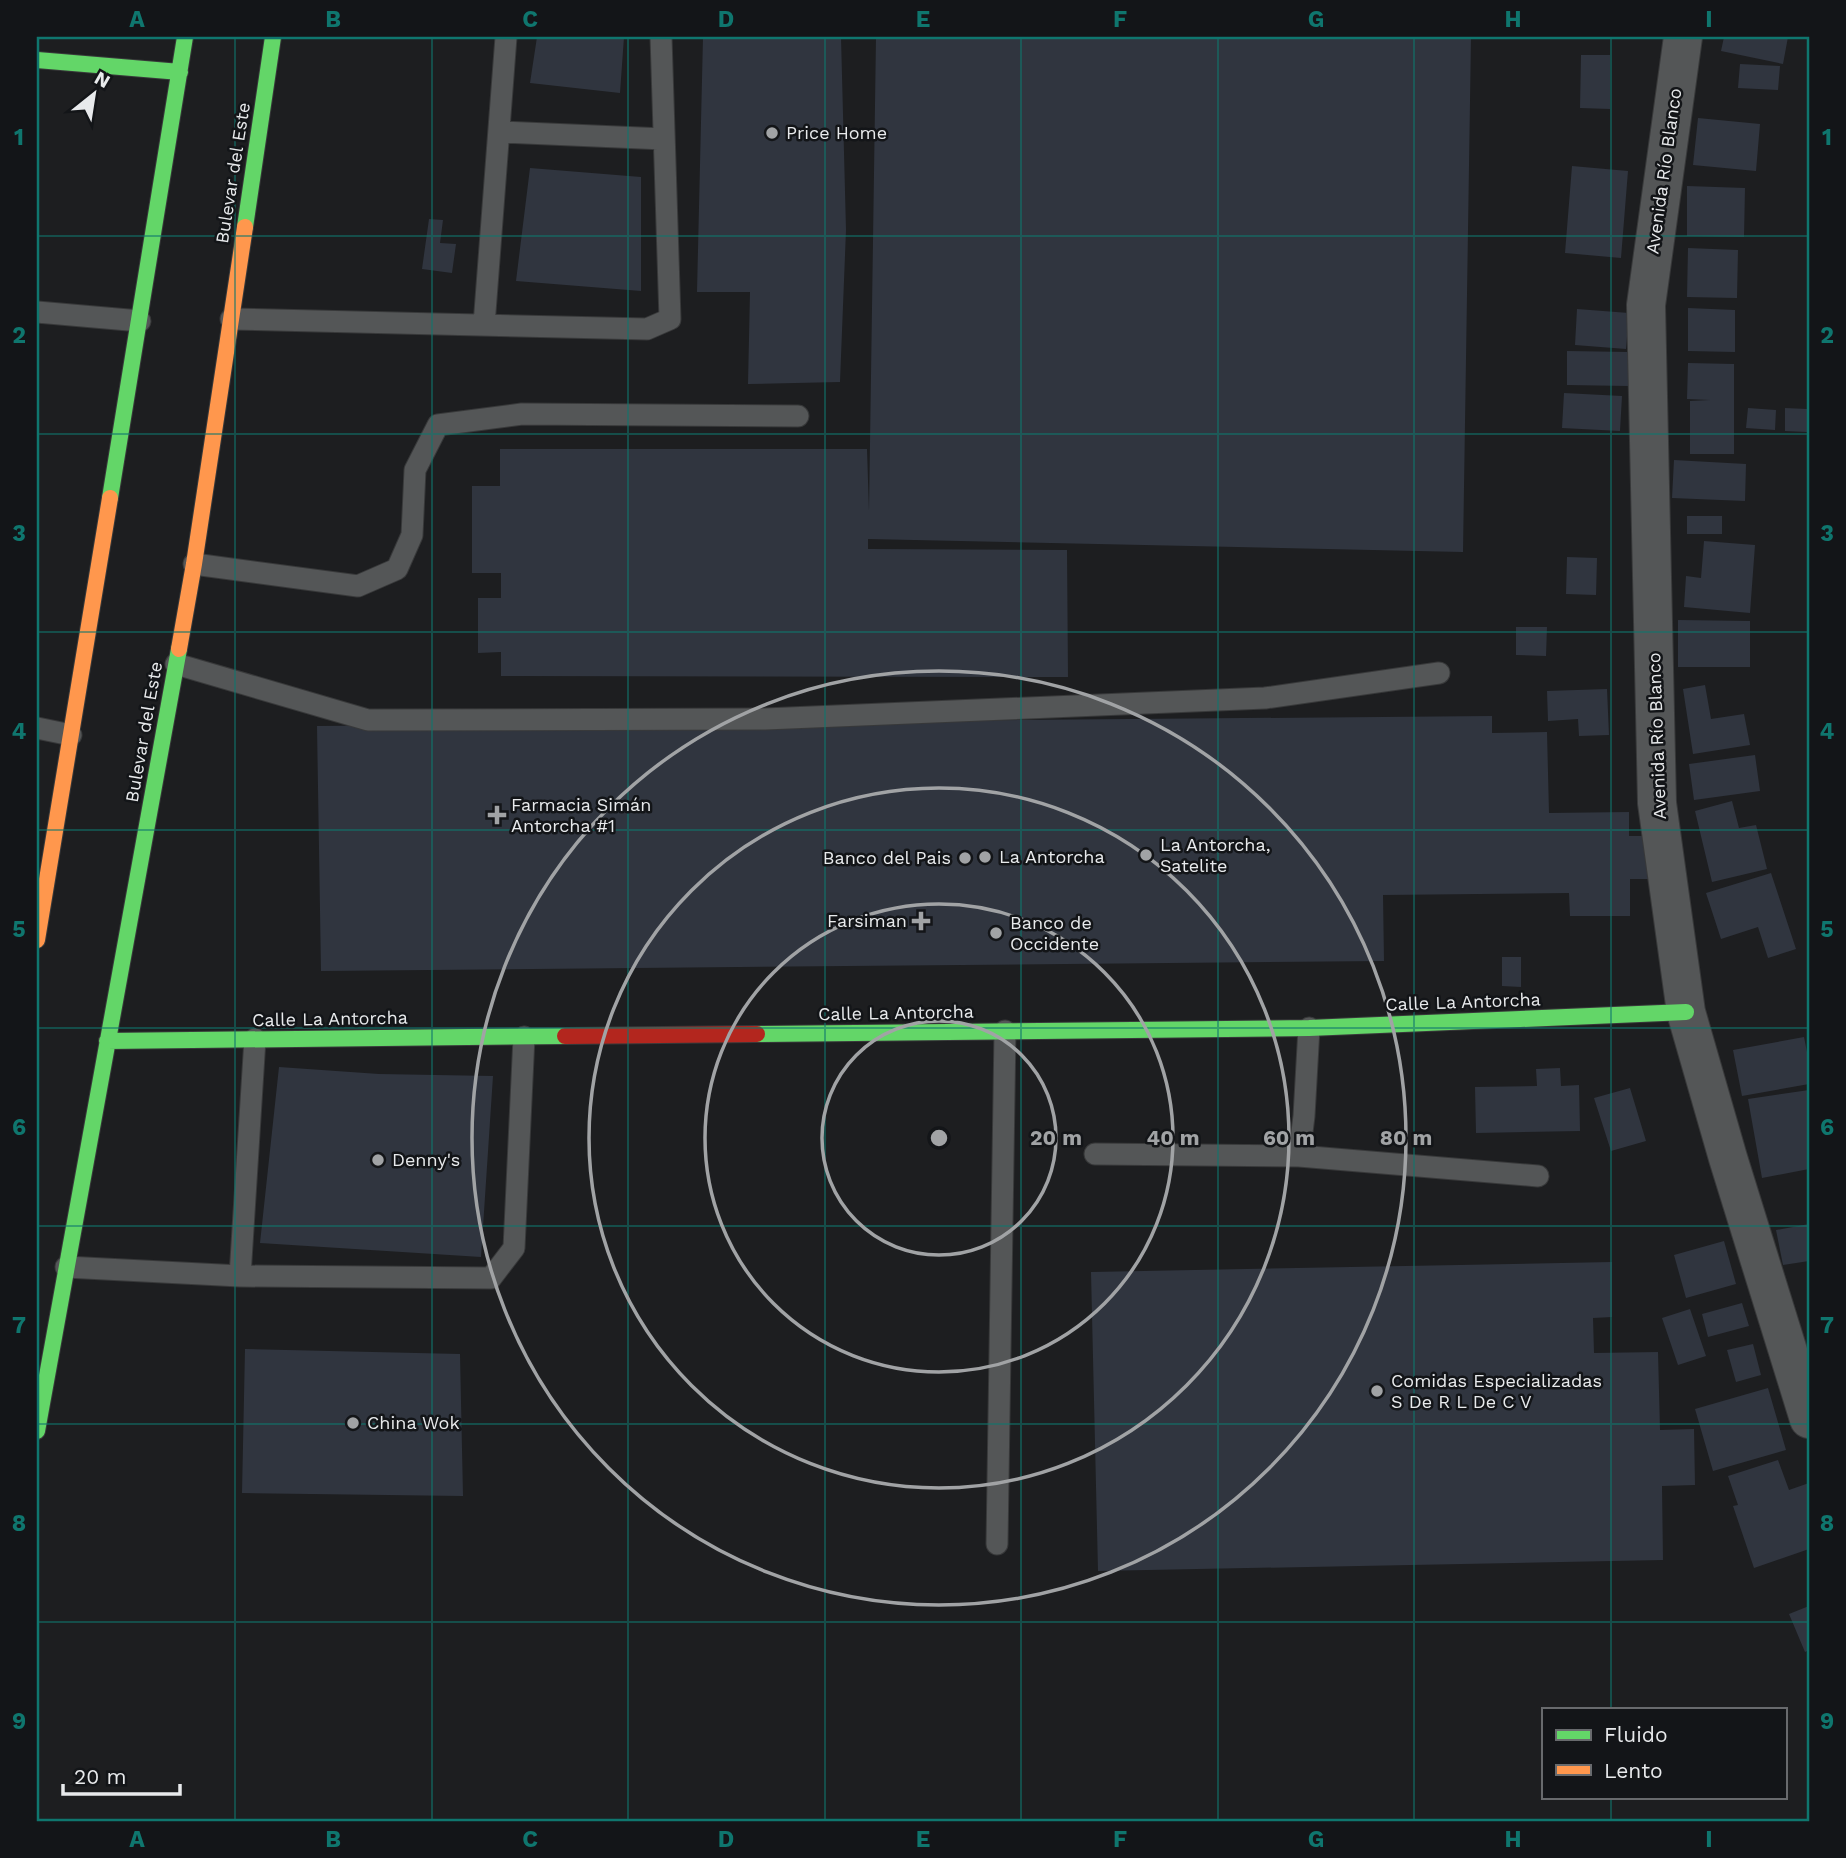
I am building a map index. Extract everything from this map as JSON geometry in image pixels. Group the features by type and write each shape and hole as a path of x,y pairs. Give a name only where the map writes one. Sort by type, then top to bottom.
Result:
{"main road":[{"path":"37,940 185,37"},
{"name":"Bulevar del Este","path":"37,1432 194,564 273,37"},
{"path":"37,60 180,72"},
{"name":"Calle La Antorcha","path":"107,1041 1309,1028 1686,1012"}],"street":[{"name":"Avenida Río Blanco","path":"1683,37 1646,305 1657,803 1686,1012 1809,1419"}],"lane":[{"path":"484,325 506,37"},
{"path":"231,319 647,329 670,319 661,37"},
{"path":"500,132 664,139"},
{"path":"37,312 140,321"},
{"path":"194,564 358,586 397,569 412,535 415,470 438,425 522,414 798,416"},
{"path":"176,664 368,720 765,719 1223,700 1265,698 1439,673"},
{"path":"37,728 71,735"},
{"path":"1299,1156 1309,1028"},
{"path":"997,1544 1005,1031"},
{"path":"66,1267 240,1276 491,1278 514,1248 524,1037"},
{"path":"240,1276 255,1039"},
{"path":"1095,1154 1299,1156 1538,1176"}],"building":[{"path":"537,37 624,37 620,93 530,83"},
{"name":"Price Home","path":"703,37 841,37 846,230 840,382 748,384 750,292 697,292"},
{"path":"876,37 1471,37 1463,552 868,539 868,549 1067,550 1068,677 501,676 501,652 478,653 478,598 501,598 501,573 472,573 472,486 500,486 500,449 867,449 869,511"},
{"path":"1724,37 1788,37 1783,64 1721,51"},
{"path":"1581,55 1610,55 1610,109 1580,108"},
{"path":"1740,64 1780,66 1778,90 1738,88"},
{"path":"1698,118 1760,124 1756,171 1693,165"},
{"path":"1572,166 1628,171 1621,258 1565,253"},
{"path":"530,168 641,177 641,291 516,281"},
{"path":"1687,186 1745,188 1744,237 1687,236"},
{"path":"429,219 443,220 440,243 456,244 452,273 422,269"},
{"path":"1688,248 1738,250 1737,298 1687,297"},
{"path":"1688,308 1735,310 1735,352 1688,351"},
{"path":"1577,309 1629,313 1626,349 1575,345"},
{"path":"1567,351 1629,352 1628,386 1567,385"},
{"path":"1688,363 1734,364 1734,454 1690,454 1690,401 1710,400 1687,399"},
{"path":"1564,393 1622,396 1620,431 1562,428"},
{"path":"1748,408 1776,410 1775,430 1746,428"},
{"path":"1785,408 1807,409 1807,432 1785,431"},
{"path":"1674,460 1746,464 1745,501 1672,498"},
{"path":"1687,516 1722,516 1722,534 1687,534"},
{"path":"1704,541 1755,545 1750,613 1684,607 1686,576 1701,578"},
{"path":"1567,557 1597,558 1596,595 1566,594"},
{"path":"1678,620 1750,621 1750,667 1678,667"},
{"path":"1516,627 1547,627 1546,656 1516,655"},
{"path":"1705,685 1711,719 1744,714 1750,745 1693,754 1683,689"},
{"path":"1607,689 1609,735 1579,736 1578,719 1548,721 1547,691"},
{"name":"La Antorcha","path":"1492,716 1492,733 1547,732 1549,813 1629,812 1629,836 1651,836 1652,879 1630,879 1630,916 1570,916 1569,893 1383,895 1384,961 321,971 317,726"},
{"path":"1755,755 1760,791 1694,800 1689,764"},
{"path":"1732,801 1739,828 1756,825 1767,869 1712,882 1695,811"},
{"path":"1771,873 1796,949 1768,958 1758,927 1721,939 1706,893"},
{"path":"1502,957 1521,957 1521,987 1502,986"},
{"path":"1804,1037 1809,1062 1809,1084 1742,1096 1733,1050"},
{"name":"Denny's","path":"279,1067 379,1074 493,1076 481,1257 260,1243"},
{"path":"1560,1068 1561,1086 1579,1085 1580,1131 1476,1133 1475,1087 1537,1086 1536,1069"},
{"path":"1630,1088 1646,1141 1611,1151 1594,1098"},
{"path":"1809,1090 1809,1169 1762,1178 1748,1099"},
{"path":"1809,1224 1809,1261 1783,1265 1776,1230"},
{"path":"1724,1241 1736,1284 1686,1298 1674,1255"},
{"name":"Comidas Especializadas S De R L De C V","path":"1612,1262 1612,1317 1593,1318 1594,1353 1658,1352 1660,1430 1694,1429 1695,1485 1662,1486 1663,1560 1098,1571 1091,1272"},
{"path":"1742,1303 1749,1326 1708,1337 1702,1314"},
{"path":"1690,1309 1706,1356 1678,1365 1662,1318"},
{"path":"1753,1344 1761,1375 1736,1382 1727,1350"},
{"name":"China Wok","path":"245,1349 460,1354 463,1496 242,1493"},
{"path":"1768,1388 1786,1450 1713,1471 1695,1409"},
{"path":"1778,1460 1789,1490 1809,1483 1809,1549 1754,1568 1733,1506 1738,1505 1728,1476"},
{"path":"1809,1606 1809,1650 1805,1652 1789,1614"}],"traffic: fast":[{"path":"110,498 185,37"},
{"path":"245,227 273,37"},
{"path":"37,60 180,72"},
{"path":"37,1431 179,649"},
{"path":"757,1034 1309,1028 1686,1012"},
{"path":"107,1041 565,1036"}],"traffic: slow":[{"path":"179,649 245,227"},
{"path":"37,940 110,498"}],"traffic: jam":[{"path":"565,1036 757,1034"}],"place":[{"name":"Price Home","path":"772,133"},
{"name":"Farmacia Simán Antorcha #1","path":"497,815"},
{"name":"La Antorcha, Satelite","path":"1146,855"},
{"name":"La Antorcha","path":"985,857"},
{"name":"Banco del Pais","path":"965,858"},
{"name":"Farsiman","path":"921,921"},
{"name":"Banco de Occidente","path":"996,933"},
{"name":"Denny's","path":"378,1160"},
{"name":"Comidas Especializadas S De R L De C V","path":"1377,1391"},
{"name":"China Wok","path":"353,1423"}]}
